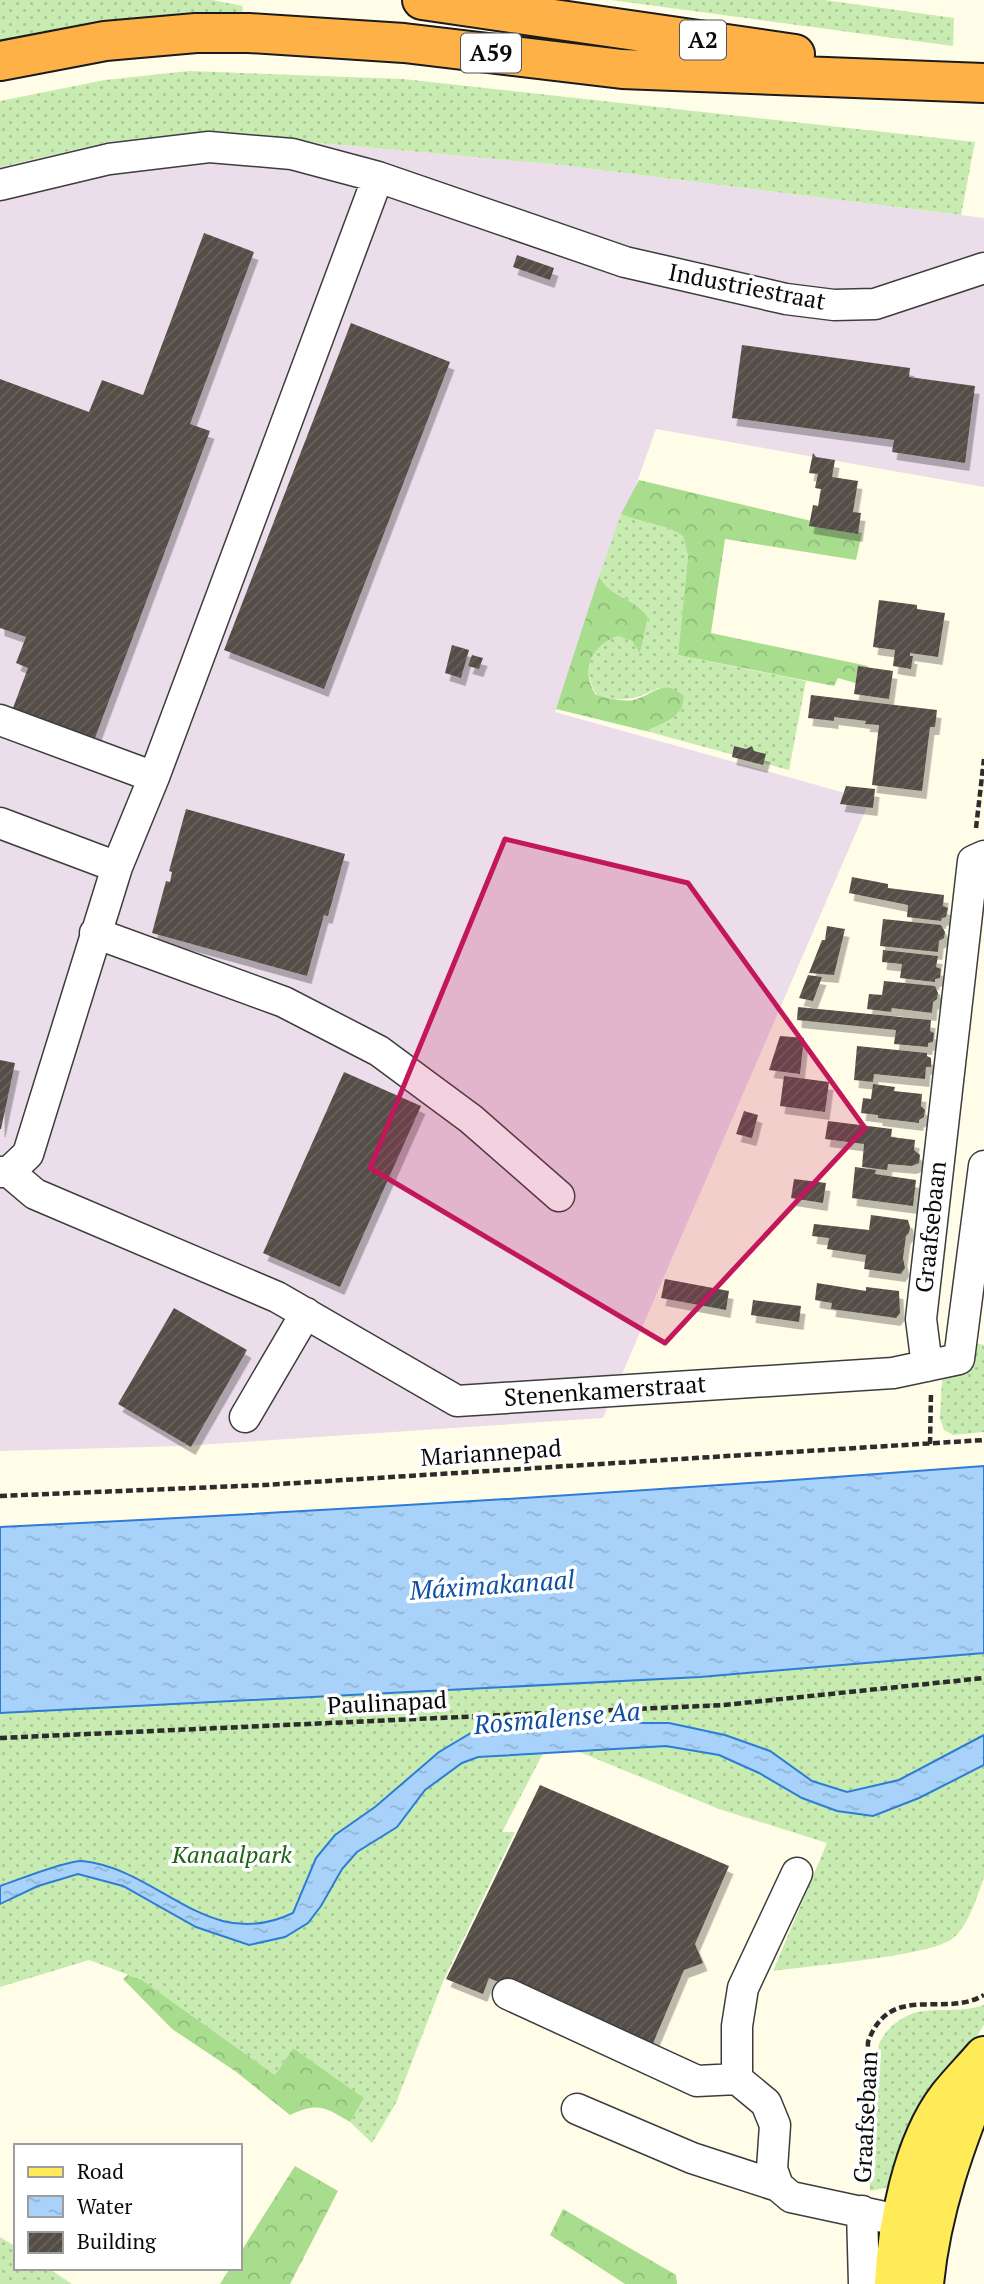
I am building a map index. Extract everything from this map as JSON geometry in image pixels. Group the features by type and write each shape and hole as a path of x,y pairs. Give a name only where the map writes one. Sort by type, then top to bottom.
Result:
{"highway":[{"name":"A2","path":"422,0 984,83"},
{"name":"A59","path":"0,61 104,41 196,33 248,33 404,43 622,69 984,83"}],"main road":[{"name":"Graafsebaan","path":"924,2284 917,2224 915,2166 947,2097 984,2056"},
{"name":"Graafsebaan","path":"894,2284 917,2224 956,2145 984,2073"}],"street":[{"name":"Industriestraat","path":"0,185 109,159 209,147 292,154 377,177 625,262 786,299 834,305 875,304 984,268"},
{"path":"4,1172 28,1154 117,867 154,777 377,177"},
{"path":"0,720 154,777"},
{"path":"0,823 117,867"},
{"name":"Graafsebaan","path":"978,858 921,1319 927,1366 959,1359 984,1166"},
{"path":"95,933 284,1002 379,1051 471,1119 559,1196"},
{"name":"Stenenkamerstraat","path":"4,1172 35,1194 277,1297 457,1401 892,1373 927,1366"},
{"path":"245,1417 306,1313"},
{"path":"737,2079 737,2025 743,1988 797,1873"},
{"path":"508,1994 697,2081 737,2079 766,2103 771,2114 775,2125 772,2169 778,2186"},
{"path":"577,2109 692,2158 778,2186 791,2197 917,2224"},
{"name":"Graafsebaan","path":"862,2211 864,2284"}],"path":[{"path":"978,858 984,759"},
{"path":"927,1366 931,1385 930,1444"},
{"name":"Mariannepad","path":"0,1496 264,1485 984,1440"},
{"name":"Paulinapad","path":"0,1738 724,1705 984,1678"},
{"name":"Graafsebaan","path":"862,2211 868,2042 872,2033 883,2018 909,2004 971,2002 984,1995"}],"highlighted area":[{"path":"505,839 688,883 865,1128 665,1343 370,1168"}],"shaded area":[{"path":"209,133 561,165 984,218 984,487 656,429 555,712 870,800 603,1418 183,1446 0,1451 0,167 113,141"}],"green space":[{"path":"0,0 212,0 243,6 242,14 102,24 0,40"},
{"path":"611,0 824,0 954,18 953,46"},
{"path":"189,71 403,79 975,142 961,215 561,165 209,133 113,141 0,167 0,101 105,80"},
{"path":"639,480 862,533 856,560 725,539 711,633 868,666 862,685 838,678 834,686 678,655 688,556 683,536 668,528 621,514"},
{"path":"621,514 668,528 683,536 688,556 678,655 806,681 789,770 646,731 676,715 684,696 659,688 629,699 597,695 589,677 591,660 595,653 609,640 618,636 632,641 640,652 648,617 636,605 610,590 599,577"},
{"path":"599,577 610,590 636,605 648,617 640,653 632,641 618,636 609,640 595,653 589,668 589,677 596,695 632,700 660,688 670,688 684,696 676,715 646,731 556,709"},
{"path":"975,1343 984,1345 984,1432 953,1435 944,1430 940,1418 942,1380 953,1374"},
{"name":"Kanaalpark","path":"984,1653 984,1877 972,1910 958,1934 939,1945 920,1950 773,1971 827,1843 719,1809 550,1740 502,1832 515,1832 444,1979 396,2103 372,2143 350,2122 364,2098 293,2048 275,2075 142,1980 89,1960 0,1987 0,1713 700,1677"},
{"path":"128,1975 142,1980 275,2075 293,2048 364,2098 350,2122 321,2108 308,2108 290,2115 235,2071 172,2029 123,1979"},
{"path":"984,2005 984,2025 926,2116 899,2177 885,2188 870,2191 872,2089 881,2040 897,2022 917,2012"},
{"path":"295,2166 338,2191 290,2284 220,2284 229,2270 242,2270 242,2250"},
{"path":"563,2209 676,2275 677,2284 625,2284 550,2235"},
{"path":"0,2237 14,2246 14,2270 51,2270 72,2284 0,2284"}],"water":[{"name":"Máximakanaal","path":"984,1466 984,1653 700,1677 0,1713 0,1527 492,1500"},
{"path":"615,1723 669,1723 725,1735 770,1751 812,1781 847,1792 899,1780 984,1735 984,1765 919,1798 873,1816 837,1811 802,1798 759,1773 719,1755 666,1746 478,1757 462,1763 425,1790 397,1827 357,1852 342,1869 308,1923 285,1937 249,1945 196,1927 123,1886 78,1874 38,1886 0,1904 0,1886 54,1867 82,1861 110,1867 136,1878 209,1917 235,1923 262,1923 293,1913 316,1858 335,1835 375,1807 439,1752 471,1733"}],"building":[{"path":"204,233 254,252 190,424 210,431 95,738 13,708 28,668 16,663 26,637 0,628 0,379 89,412 102,380 143,395"},
{"path":"517,255 554,268 550,280 513,267"},
{"path":"351,323 450,362 324,689 224,650"},
{"path":"742,345 910,368 909,377 975,386 965,463 892,452 894,440 732,418"},
{"path":"813,453 816,457 835,460 832,477 858,481 853,512 861,513 858,534 809,526 813,505 818,506 821,489 815,488 818,474 809,473"},
{"path":"879,600 917,605 917,609 945,613 938,657 910,653 910,656 913,656 911,669 893,666 895,650 873,647"},
{"path":"452,645 469,650 461,678 445,673"},
{"path":"472,655 483,658 479,669 468,666"},
{"path":"858,666 893,671 889,699 854,694"},
{"path":"811,695 937,710 935,727 930,727 922,791 872,785 879,725 834,717 834,721 808,718"},
{"path":"734,746 746,749 752,746 754,751 766,754 763,765 732,757"},
{"path":"846,786 875,789 873,808 840,804"},
{"path":"186,809 345,854 328,916 324,915 307,976 152,933 166,881 170,882 172,872 169,871"},
{"path":"852,877 888,884 888,888 944,895 943,906 948,908 946,917 941,921 907,917 908,905 849,893"},
{"path":"883,919 941,925 945,932 944,938 939,941 938,952 880,946"},
{"path":"827,926 845,929 834,975 809,973 822,940 825,940"},
{"path":"883,950 938,956 936,967 941,969 940,978 935,979 935,982 900,978 902,964 882,962"},
{"path":"808,975 822,977 813,1001 799,998"},
{"path":"884,981 935,986 938,993 933,1002 932,1013 892,1008 891,1012 867,1009 869,994 882,995"},
{"path":"798,1007 931,1020 933,1042 928,1043 928,1047 894,1044 896,1030 797,1020"},
{"path":"780,1036 804,1038 800,1074 769,1070"},
{"path":"857,1046 927,1053 931,1058 931,1067 926,1067 925,1079 874,1074 873,1082 854,1080"},
{"path":"0,1060 15,1063 1,1129 0,1129"},
{"path":"344,1072 421,1106 340,1287 263,1253"},
{"path":"784,1076 829,1082 825,1112 780,1106"},
{"path":"873,1084 895,1087 894,1091 922,1094 924,1117 919,1123 861,1113 863,1098 871,1099"},
{"path":"744,1111 758,1115 752,1138 736,1134"},
{"path":"828,1121 892,1129 891,1137 915,1140 914,1150 920,1155 919,1163 912,1166 888,1164 887,1170 862,1167 864,1144 825,1139"},
{"path":"855,1167 876,1170 875,1174 916,1180 913,1206 852,1198"},
{"path":"794,1179 826,1183 823,1203 791,1198"},
{"path":"871,1215 908,1220 910,1227 903,1258 905,1268 901,1274 864,1269 866,1255 827,1249 829,1238 812,1236 814,1224 869,1230"},
{"path":"665,1279 729,1291 726,1310 661,1298"},
{"path":"817,1283 866,1291 866,1287 899,1291 900,1313 896,1318 831,1309 832,1303 815,1300"},
{"path":"753,1300 801,1306 799,1322 751,1315"},
{"path":"174,1308 247,1350 191,1447 118,1404"},
{"path":"540,1785 729,1866 695,1944 703,1963 684,1970 651,2048 489,1978 483,1994 446,1979"}],"water label":[{"name":"Rosmalense Aa","path":"557,1718"}]}
